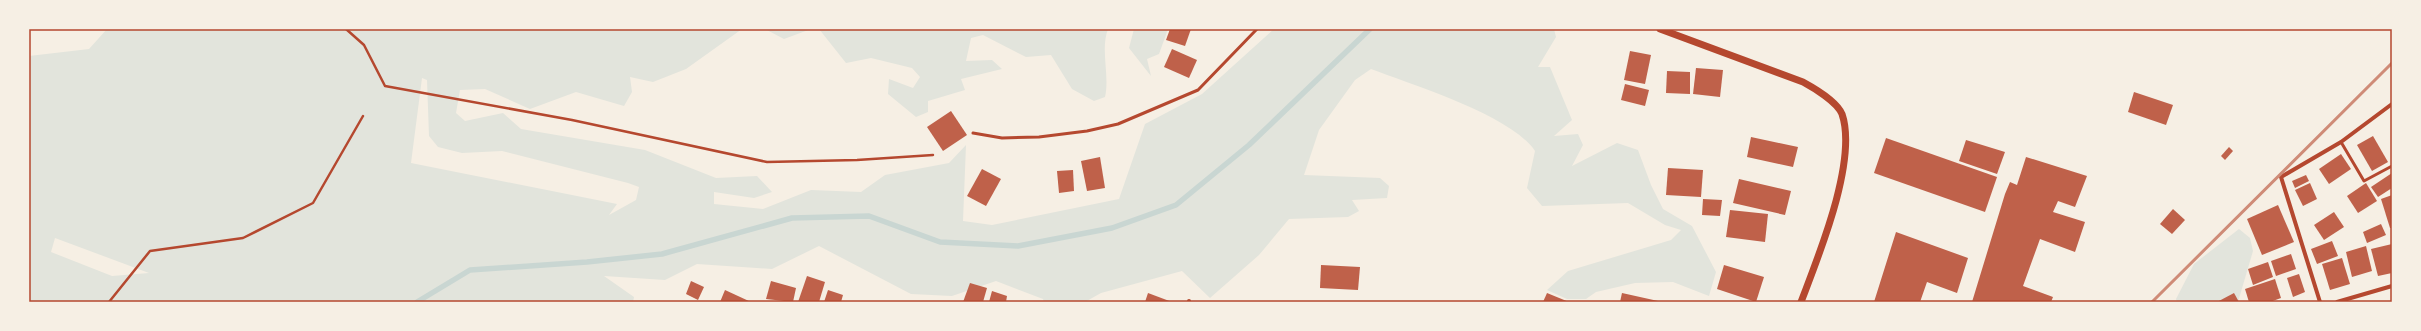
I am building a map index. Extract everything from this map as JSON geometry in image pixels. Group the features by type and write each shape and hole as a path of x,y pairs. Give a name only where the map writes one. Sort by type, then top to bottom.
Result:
{"street":[{"path":"1660,29 1803,82 1821,91 1842,114 1846,151 1834,208 1801,302"},
{"path":"2320,302 2281,177 2341,142 2392,104"},
{"path":"2337,302 2392,286"}],"lane":[{"path":"973,133 1002,138 1039,137 1087,131 1118,124 1198,90 1257,29"},
{"path":"2341,142 2364,181 2392,166"}],"path":[{"path":"346,29 364,45 385,86 572,120 768,162 857,160 933,155"},
{"path":"109,302 150,251 243,238 313,204 363,116"}],"shaded area":[{"path":"107,29 742,29 686,69 653,82 630,77 632,92 624,106 576,92 530,109 485,89 460,90 456,113 465,121 503,113 521,129 645,150 716,178 757,176 772,192 754,198 714,192 714,204 763,209 811,190 861,192 885,175 949,163 966,145 963,221 992,225 1119,199 1145,124 1202,94 1274,29 1554,29 1556,37 1538,67 1550,67 1572,120 1554,136 1578,134 1583,145 1572,166 1617,143 1638,150 1651,185 1663,209 1692,226 1716,272 1709,296 1673,282 1635,283 1596,292 1586,299 1567,299 1547,290 1568,271 1671,240 1681,230 1665,225 1628,203 1542,206 1527,188 1535,151 1523,138 1505,125 1484,113 1460,102 1371,69 1355,80 1319,130 1304,175 1380,178 1389,186 1387,198 1352,200 1359,211 1348,217 1289,219 1259,255 1210,298 1182,271 1101,293 1085,302 1044,302 1043,299 996,281 952,296 911,294 819,246 772,269 697,264 665,280 604,276 634,297 633,302 29,302 29,56 89,49","holes":["422,78 427,80 429,136 438,147 462,153 502,151 628,183 639,187 636,200 609,215 617,204 411,163","55,238 149,273 112,276 51,252"]},
{"path":"765,29 811,29 784,39"},
{"path":"819,29 1108,29 1105,45 1105,97 1094,101 1072,89 1051,55 1026,57 983,35 971,38 966,61 992,60 1002,69 961,79 965,90 928,101 928,112 916,117 888,94 889,79 913,88 920,77 912,68 871,58 846,63"},
{"path":"1134,29 1168,29 1159,54 1147,59 1151,76 1129,48"},
{"path":"2239,229 2250,238 2253,251 2238,302 2177,302 2176,299 2194,264"}],"building":[{"path":"1170,29 1191,29 1185,46 1166,40"},
{"path":"1172,49 1197,60 1189,78 1164,67"},
{"path":"1630,51 1651,55 1645,84 1624,80"},
{"path":"1696,68 1723,70 1720,97 1693,94"},
{"path":"1667,71 1690,72 1690,94 1666,93"},
{"path":"1625,84 1649,90 1645,106 1621,100"},
{"path":"2134,92 2173,105 2166,125 2128,112"},
{"path":"951,111 967,135 943,151 927,127"},
{"path":"2373,136 2388,162 2372,171 2357,145"},
{"path":"1751,137 1798,147 1793,167 1747,157"},
{"path":"1886,138 1997,177 1985,212 1874,173"},
{"path":"1966,140 2005,152 1997,174 1959,161"},
{"path":"2229,147 2233,151 2225,160 2221,156"},
{"path":"2341,154 2351,169 2329,184 2319,169"},
{"path":"1100,157 1105,188 1087,191 1081,161"},
{"path":"2026,157 2087,176 2075,207 2058,201 2053,212 2085,222 2075,252 2040,239 2023,286 2053,297 2051,302 1972,302 2005,194 2010,182 2017,185"},
{"path":"1668,168 1703,170 1701,197 1666,195"},
{"path":"982,169 1001,179 986,206 967,196"},
{"path":"1073,170 1074,191 1059,193 1057,171"},
{"path":"2392,173 2392,188 2378,197 2371,187"},
{"path":"2306,175 2309,181 2295,188 2292,181"},
{"path":"1739,179 1791,191 1785,215 1733,203"},
{"path":"2310,183 2317,199 2303,206 2295,190"},
{"path":"2366,183 2377,201 2358,213 2347,196"},
{"path":"2392,195 2392,228 2390,228 2381,199"},
{"path":"1703,199 1722,200 1720,216 1702,215"},
{"path":"2278,205 2294,242 2262,255 2247,219"},
{"path":"2173,209 2185,220 2172,234 2160,224"},
{"path":"1730,210 1768,214 1765,242 1726,237"},
{"path":"2334,212 2344,227 2324,240 2314,225"},
{"path":"2381,224 2386,235 2367,243 2363,232"},
{"path":"1896,232 1968,258 1957,293 1927,282 1920,302 1874,302"},
{"path":"2332,241 2338,256 2317,264 2311,249"},
{"path":"2392,244 2392,273 2378,276 2371,249"},
{"path":"2366,246 2372,271 2352,277 2346,252"},
{"path":"2291,254 2296,269 2276,276 2271,261"},
{"path":"2342,258 2350,284 2330,290 2322,264"},
{"path":"2268,262 2273,277 2253,285 2248,269"},
{"path":"1321,265 1360,267 1358,290 1320,288"},
{"path":"1724,265 1764,277 1756,302 1717,289"},
{"path":"2299,274 2305,292 2293,297 2287,278"},
{"path":"807,276 825,282 819,302 798,302"},
{"path":"2275,279 2281,298 2270,302 2249,302 2245,289"},
{"path":"691,281 704,287 698,300 686,294"},
{"path":"771,281 796,288 793,302 766,299"},
{"path":"970,283 987,288 983,302 963,302"},
{"path":"725,290 751,302 720,302"},
{"path":"828,290 843,295 841,302 824,302"},
{"path":"992,291 1007,296 1006,302 989,302"},
{"path":"1148,293 1172,302 1145,302"},
{"path":"1547,293 1569,302 1543,302"},
{"path":"1622,293 1658,301 1658,302 1620,302"},
{"path":"2234,293 2239,302 2217,302"}],"waterway":[{"path":"417,302 470,270 587,262 662,254 792,218 869,216 940,242 1018,246 1112,228 1176,205 1249,145 1370,29"}],"railway":[{"path":"2152,302 2392,63"}]}
